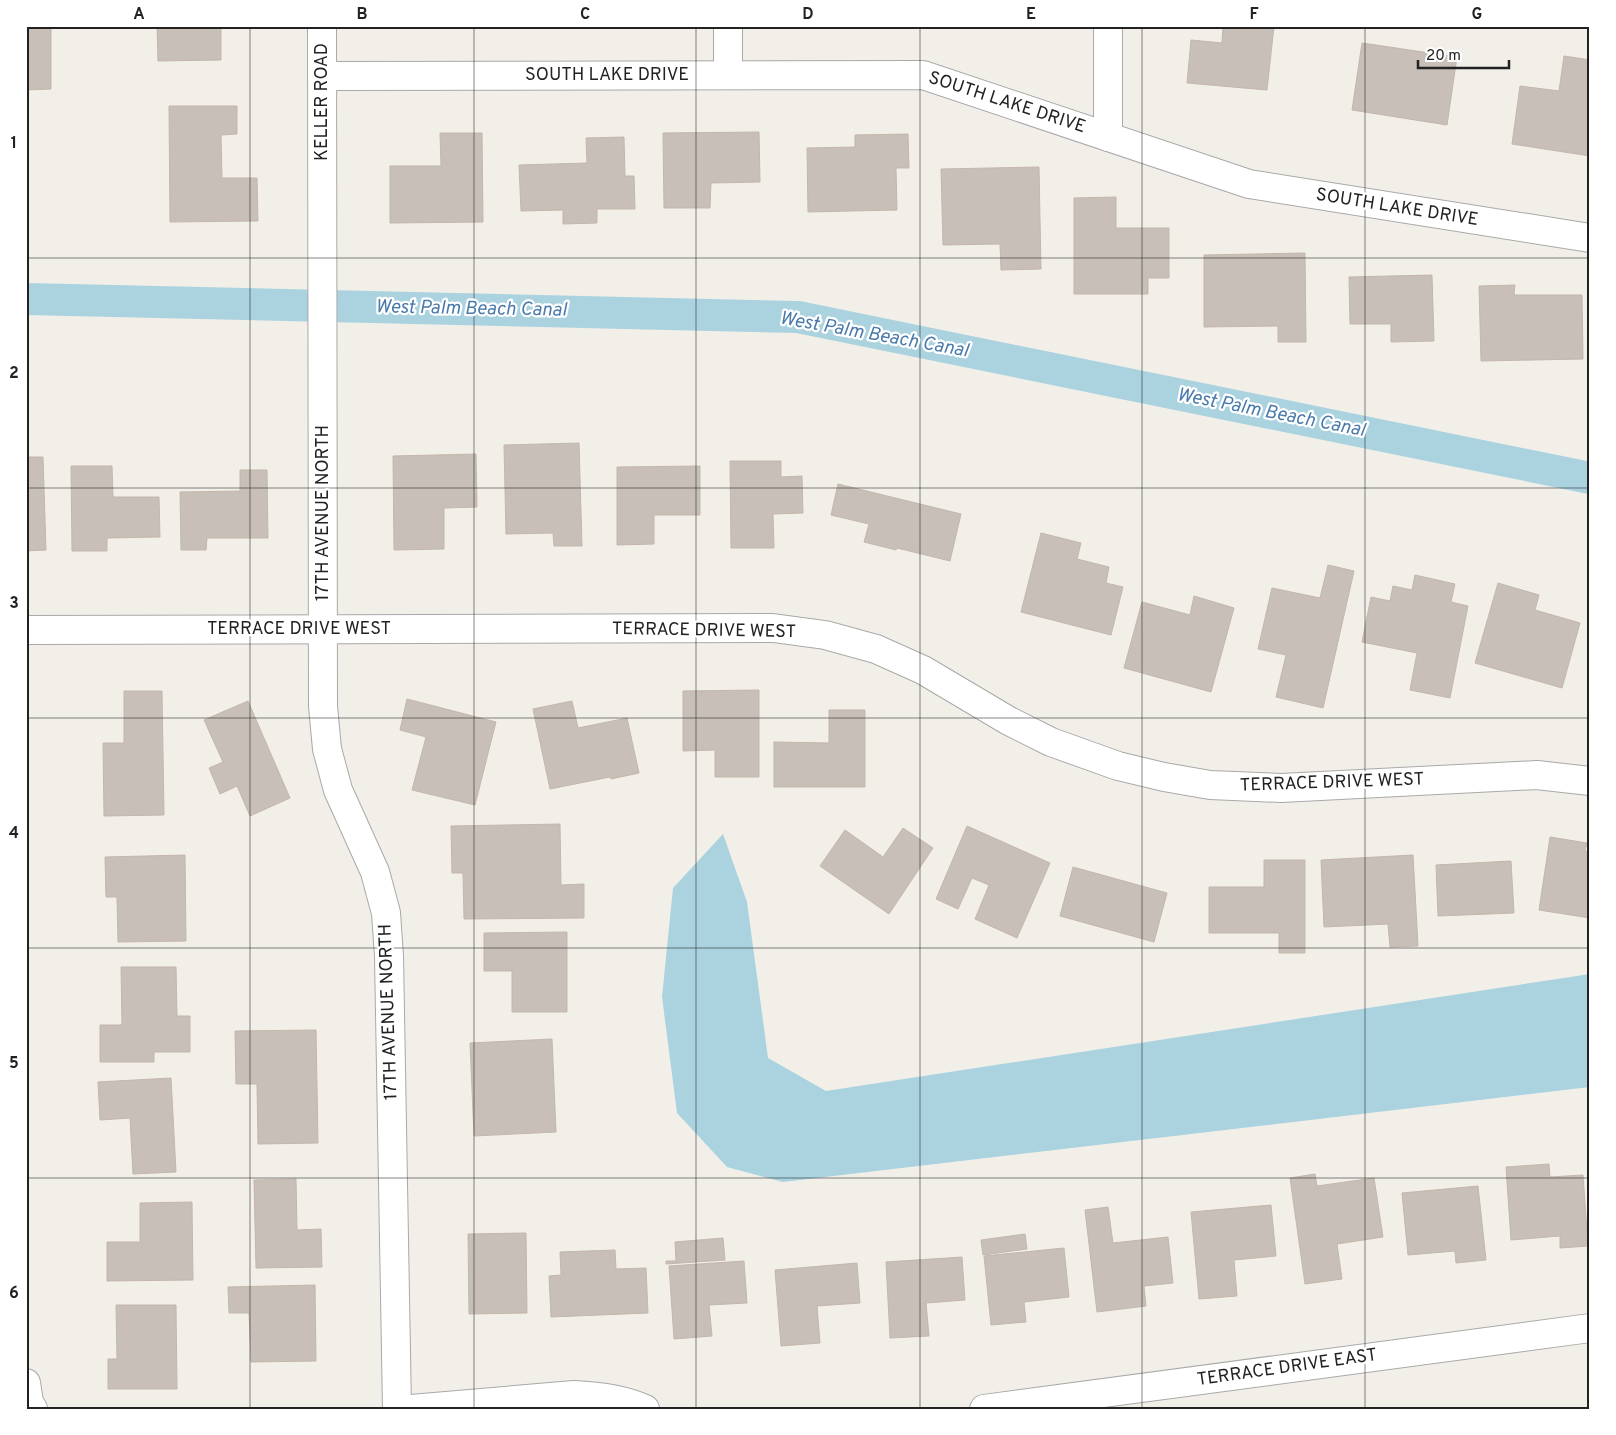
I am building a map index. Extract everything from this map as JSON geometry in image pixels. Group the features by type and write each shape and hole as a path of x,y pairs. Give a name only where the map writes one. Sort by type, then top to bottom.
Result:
{"street":[{"name":"KELLER ROAD","path":"322,26 322,177"},
{"path":"728,26 728,75"},
{"path":"1108,26 1108,137"},
{"name":"SOUTH LAKE DRIVE","path":"322,76 923,74 1249,184 1590,238"},
{"name":"17TH AVENUE NORTH","path":"322,177 323,706 327,749 338,790 375,872 386,913 389,966 397,1409"},
{"name":"TERRACE DRIVE WEST","path":"26,630 774,628 825,635 876,649 923,670 1009,721 1051,742 1118,766 1164,777 1210,785 1281,788 1537,775 1590,780"},
{"name":"TERRACE DRIVE EAST","path":"984,1409 1590,1328"},
{"path":"26,1383 29,1402 33,1409"},
{"path":"411,1409 574,1395 620,1400 645,1409"}],"water":[{"path":"723,834 747,902 768,1058 826,1091 1590,974 1590,1087 783,1182 727,1167 677,1113 662,997 673,888"}],"building":[{"path":"26,26 51,26 51,89 26,90"},
{"path":"157,26 221,26 221,60 158,61"},
{"path":"1223,26 1274,26 1267,90 1187,83 1191,40 1222,43"},
{"path":"1362,43 1457,57 1447,125 1352,110"},
{"path":"1564,56 1590,60 1590,156 1512,144 1520,86 1559,91"},
{"path":"169,106 237,106 237,134 221,135 222,178 257,178 258,221 170,222"},
{"path":"759,132 760,182 711,183 710,208 664,208 663,133"},
{"path":"440,133 482,133 483,222 390,223 390,166 441,166"},
{"path":"908,134 909,168 896,168 897,210 808,212 807,148 855,147 855,135"},
{"path":"624,137 625,176 634,176 635,209 597,209 597,223 563,224 563,210 521,211 519,165 587,163 586,138"},
{"path":"1039,167 1041,269 1001,270 1000,244 943,245 941,169"},
{"path":"1116,197 1116,228 1169,228 1169,278 1148,278 1148,294 1074,294 1074,198"},
{"path":"1305,253 1306,342 1278,342 1278,326 1204,327 1204,255"},
{"path":"1432,275 1434,341 1391,342 1391,324 1350,324 1349,277"},
{"path":"1515,285 1514,295 1582,295 1583,359 1481,361 1479,286"},
{"path":"579,443 582,546 554,546 553,533 506,534 504,445"},
{"path":"476,454 477,507 444,508 444,549 394,550 393,456"},
{"path":"26,457 43,457 46,550 26,551"},
{"path":"730,461 781,461 781,477 802,476 803,513 773,514 774,548 731,548"},
{"path":"71,466 112,466 113,497 159,497 160,537 107,538 107,551 72,551"},
{"path":"700,466 700,515 654,515 654,544 617,545 617,467"},
{"path":"240,470 267,470 268,538 207,538 206,550 181,550 180,492 240,491"},
{"path":"838,484 961,514 950,561 864,542 869,524 831,515"},
{"path":"1041,533 1081,543 1077,559 1109,567 1106,583 1123,587 1111,635 1021,612"},
{"path":"1328,565 1354,571 1323,708 1276,697 1286,655 1258,649 1272,588 1320,598"},
{"path":"1415,575 1455,584 1451,602 1468,606 1450,698 1410,690 1417,653 1362,642 1371,597 1390,601 1393,586 1412,590"},
{"path":"1498,583 1539,595 1535,610 1580,623 1562,688 1475,663"},
{"path":"1194,596 1234,608 1211,692 1124,668 1142,602 1190,615"},
{"path":"759,690 759,777 715,777 715,750 683,751 683,691"},
{"path":"124,691 162,691 164,815 104,816 103,743 124,743"},
{"path":"407,699 496,722 475,805 412,790 426,737 400,730"},
{"path":"248,701 290,798 250,816 237,786 220,794 209,768 223,762 204,720"},
{"path":"572,701 578,728 627,718 639,773 550,789 533,709"},
{"path":"829,710 865,710 865,787 774,787 774,742 829,743"},
{"path":"560,824 561,885 584,884 584,918 464,919 463,873 452,873 451,826"},
{"path":"967,826 1050,863 1017,938 975,919 989,885 972,878 958,909 936,899"},
{"path":"903,828 933,848 889,914 820,866 845,830 883,857"},
{"path":"1550,837 1587,843 1585,851 1590,852 1590,918 1539,910"},
{"path":"185,855 186,941 118,942 117,897 106,897 105,857"},
{"path":"1413,855 1418,946 1390,947 1388,924 1324,927 1321,860"},
{"path":"1264,860 1305,860 1305,953 1279,953 1279,933 1209,933 1209,887 1264,887"},
{"path":"1511,861 1514,913 1438,916 1436,865"},
{"path":"1073,867 1167,893 1154,942 1060,916"},
{"path":"567,932 567,1012 512,1012 512,971 484,971 484,933"},
{"path":"121,967 176,967 177,1016 190,1016 190,1052 154,1052 154,1062 100,1062 100,1025 122,1025"},
{"path":"316,1030 318,1143 258,1144 257,1084 236,1084 235,1031"},
{"path":"552,1039 556,1132 474,1136 470,1043"},
{"path":"171,1078 176,1172 133,1174 130,1118 100,1120 98,1082"},
{"path":"1549,1164 1550,1177 1583,1175 1588,1246 1560,1248 1560,1236 1511,1240 1506,1167"},
{"path":"1315,1174 1317,1186 1374,1178 1383,1237 1337,1244 1342,1279 1305,1284 1290,1178"},
{"path":"296,1179 297,1230 321,1229 322,1267 256,1268 254,1180"},
{"path":"1478,1186 1486,1260 1456,1263 1455,1251 1408,1255 1402,1193"},
{"path":"192,1202 193,1280 107,1281 107,1242 140,1242 140,1203"},
{"path":"1271,1205 1276,1256 1234,1260 1237,1296 1199,1299 1191,1212"},
{"path":"1108,1207 1113,1243 1168,1237 1173,1283 1144,1286 1146,1306 1097,1312 1085,1210"},
{"path":"526,1233 527,1313 469,1314 468,1234"},
{"path":"1025,1234 1027,1249 983,1255 981,1240"},
{"path":"723,1238 725,1260 666,1264 666,1261 676,1261 675,1242"},
{"path":"1064,1248 1069,1297 1024,1302 1026,1322 991,1325 984,1256"},
{"path":"615,1250 616,1269 646,1268 648,1313 551,1317 549,1276 561,1275 560,1252"},
{"path":"962,1257 965,1300 926,1303 929,1336 890,1338 886,1262"},
{"path":"744,1261 747,1303 709,1305 712,1336 674,1339 669,1266"},
{"path":"857,1263 860,1303 817,1306 820,1343 781,1346 775,1270"},
{"path":"315,1285 316,1361 251,1362 249,1313 229,1313 228,1287"},
{"path":"116,1305 176,1305 177,1389 108,1389 108,1359 117,1359"}],"waterway":[{"name":"West Palm Beach Canal","path":"26,299 798,317 1590,478"}]}
